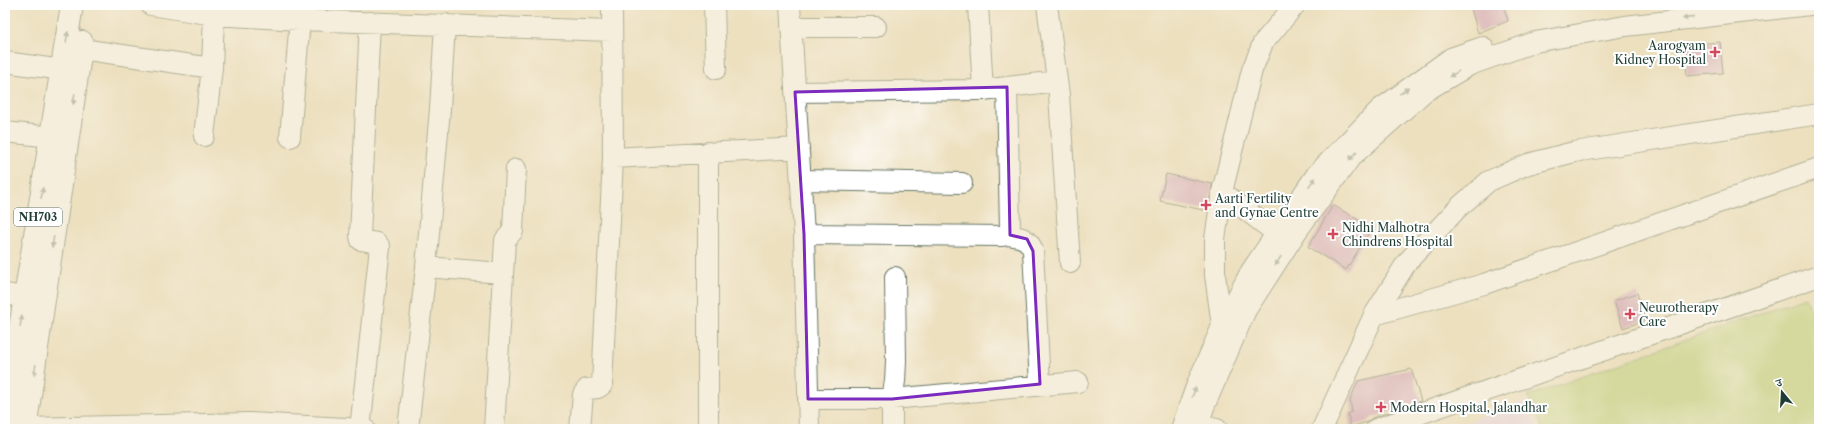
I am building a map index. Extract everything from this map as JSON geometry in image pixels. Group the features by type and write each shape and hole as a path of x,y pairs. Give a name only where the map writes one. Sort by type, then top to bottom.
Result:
{"highway":[{"name":"NH703","path":"14,427 70,72 72,5"},
{"name":"NH703","path":"14,427 11,346 15,295 52,138 70,72 81,49 87,5"}],"street":[{"path":"151,5 214,15 300,20 612,30"},
{"path":"580,429 583,394 587,389 598,388 602,385 613,158 612,5"},
{"path":"714,5 716,69"},
{"path":"790,5 804,234 808,429"},
{"path":"978,5 984,90"},
{"path":"1046,5 1057,81 1070,264"},
{"path":"1222,326 1215,275 1215,246 1222,192 1252,70 1263,43 1295,5"},
{"path":"1198,428 1198,384 1222,326 1251,271 1316,175 1380,108 1451,58 1528,31 1605,15 1686,5"},
{"path":"1198,428 1204,407 1246,310 1297,231 1351,157 1424,92 1470,65 1535,42 1625,26 1810,5"},
{"path":"204,136 212,68 214,15"},
{"path":"290,137 300,20"},
{"path":"360,429 380,247 377,243 364,242 360,236 370,22"},
{"path":"408,429 426,267 440,109 445,24"},
{"path":"791,27 876,27"},
{"path":"81,49 212,68"},
{"path":"5,62 70,72"},
{"path":"795,92 984,90 1057,81"},
{"path":"1007,87 1010,229 1008,235"},
{"path":"1322,429 1374,315 1407,262 1458,207 1489,181 1528,164 1574,152 1819,114"},
{"path":"5,132 52,138"},
{"path":"613,158 799,148"},
{"path":"708,152 708,429"},
{"path":"1374,315 1484,284 1819,168"},
{"path":"494,429 502,273 505,240 513,231 516,169"},
{"path":"801,180 962,183"},
{"path":"1222,192 1276,233"},
{"path":"804,234 1008,235 1027,239 1031,244 1033,251 1040,384"},
{"path":"426,267 502,273"},
{"path":"1385,428 1819,276"},
{"path":"892,429 892,399 896,361 895,277"},
{"path":"808,398 892,399 1040,384 1078,382"},
{"path":"14,427 249,423 365,429"}],"highlighted area":[{"path":"1007,87 1010,235 1027,239 1033,251 1040,384 892,399 808,399 804,234 795,92"}],"shaded area":[{"path":"1525,400 1538,429 1451,429"}],"green space":[{"path":"1805,297 1819,326 1819,429 1543,429 1528,396"}],"building":[{"path":"1470,5 1503,5 1508,21 1478,33"},
{"path":"1720,42 1723,73 1687,76 1684,45"},
{"path":"1166,174 1212,184 1208,211 1160,201"},
{"path":"1333,205 1372,228 1346,270 1308,247"},
{"path":"1637,293 1646,320 1623,328 1614,301"},
{"path":"1411,369 1421,401 1350,427 1348,414 1352,412 1350,400 1358,381"}],"place":[{"name":"Aarogyam Kidney Hospital","path":"1715,52"},
{"name":"Aarti Fertility and Gynae Centre","path":"1206,205"},
{"name":"Nidhi Malhotra Chindrens Hospital","path":"1333,234"},
{"name":"Neurotherapy Care","path":"1630,314"},
{"name":"Modern Hospital, Jalandhar","path":"1381,407"}]}
